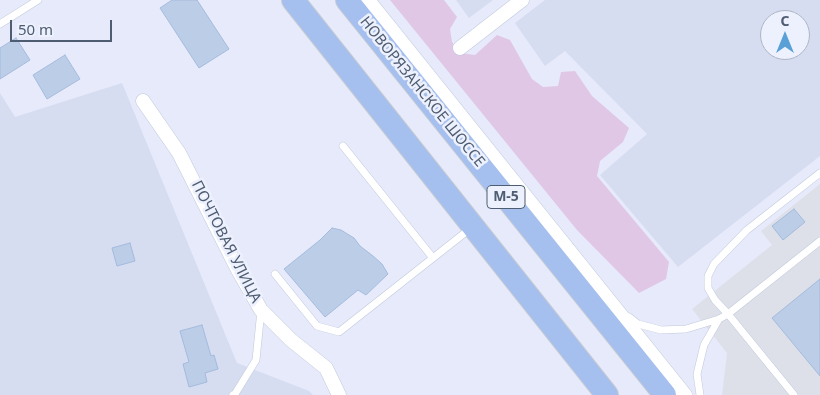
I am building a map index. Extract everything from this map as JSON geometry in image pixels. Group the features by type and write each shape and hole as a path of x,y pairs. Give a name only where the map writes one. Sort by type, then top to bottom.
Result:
{"highway":[{"name":"М-5","path":"293,0 607,395"},
{"name":"НОВОРЯЗАНСКОЕ ШОССЕ","path":"347,0 665,395"}],"street":[{"path":"368,0 685,395"},
{"path":"460,48 522,0"},
{"name":"ПОЧТОВАЯ УЛИЦА","path":"143,101 180,152 238,270 261,310 291,340 326,368 339,395"}],"lane":[{"path":"0,24 38,0"},
{"path":"344,146 433,258"},
{"path":"794,395 715,300 708,288 708,276 714,264 747,230 820,173"},
{"path":"275,274 317,326 340,332 474,226"},
{"path":"616,308 638,324 661,330 686,329 719,319 728,314 820,241"},
{"path":"234,395 256,360 261,310"},
{"path":"700,395 697,374 704,345 719,319"}],"shaded area":[{"path":"390,0 444,0 457,17 450,29 452,42 460,53 475,55 497,35 510,40 532,79 543,87 558,86 561,72 575,71 592,96 629,128 623,142 600,161 597,176 669,262 666,279 639,293 577,230"},
{"path":"456,0 493,0 469,18"},
{"path":"545,0 820,0 820,156 678,267 600,175 647,134 565,51 545,66 515,23"},
{"path":"122,83 237,363 309,391 313,395 0,395 0,93 15,117"},
{"path":"820,184 820,395 722,395 727,353 692,309 772,245 761,231"}],"building":[{"path":"172,0 197,0 229,49 199,68 160,8"},
{"path":"16,38 30,60 0,79 0,48"},
{"path":"65,55 80,79 47,99 33,75"},
{"path":"794,209 805,222 783,240 772,226"},
{"path":"332,228 341,230 354,238 360,246 382,264 388,274 366,295 358,290 325,317 284,269"},
{"path":"130,243 135,261 117,266 112,248"},
{"path":"820,279 820,376 772,318"},
{"path":"202,325 211,356 214,355 218,369 205,373 207,382 189,387 183,364 189,362 180,331"}]}
